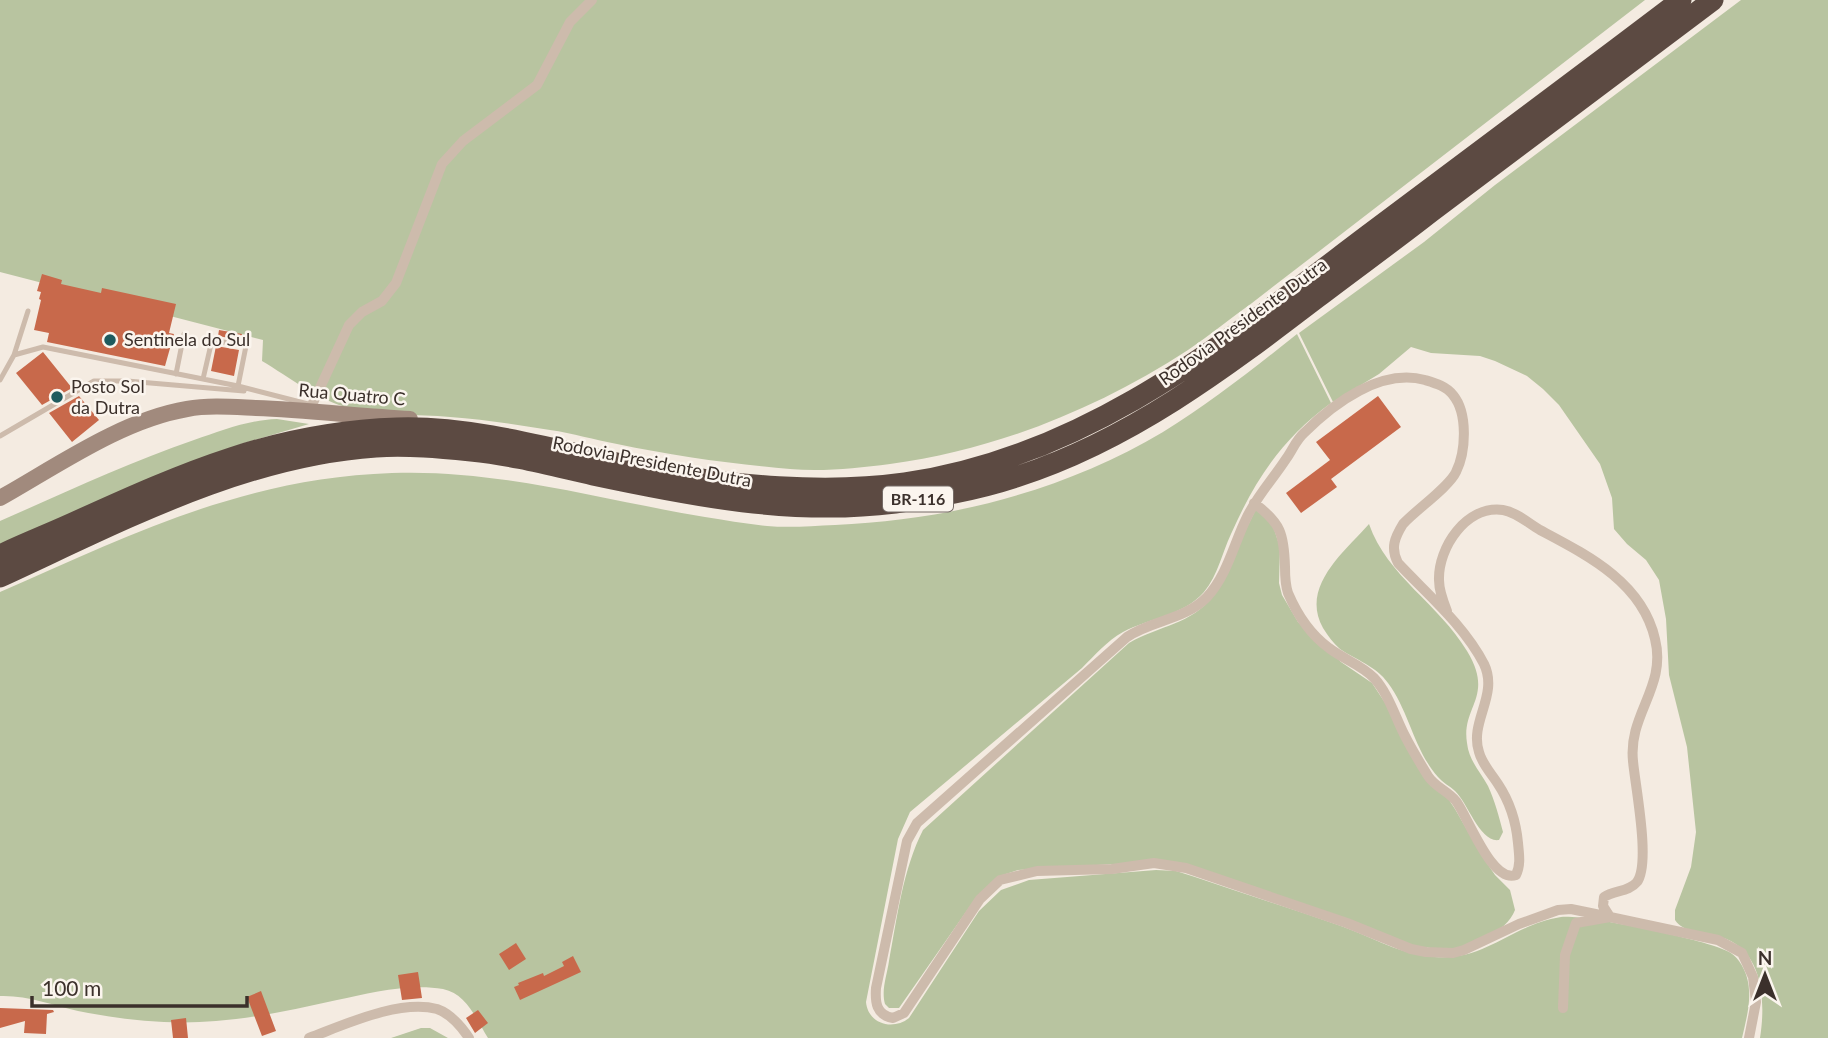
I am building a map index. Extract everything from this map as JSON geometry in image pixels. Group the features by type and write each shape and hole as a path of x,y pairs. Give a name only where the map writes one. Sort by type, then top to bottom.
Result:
{"highway":[{"name":"Rodovia Presidente Dutra","path":"0,555 210,463 273,445 355,432 398,428 477,435 652,471 715,480 807,487 904,483 1005,459 1039,447 1117,411 1203,357 1302,287 1681,0"},
{"name":"Rodovia Presidente Dutra","path":"0,578 106,528 230,477 285,462 372,447 475,451 674,492 760,505 825,507 891,503 976,488 1014,478 1081,452 1111,437 1228,365 1713,0"}],"street":[{"path":"312,405 349,325 362,312 382,301 396,283 442,164 463,141 537,85 570,22 592,0"},
{"path":"1254,503 1268,514 1282,535 1285,545 1285,583 1302,619 1330,649 1374,678 1428,777 1455,800 1499,872 1512,876 1518,871 1515,820 1509,802 1484,764 1477,746 1477,733 1488,696 1487,672 1449,617 1398,563 1393,551 1397,534 1403,524 1456,473 1464,438 1459,404 1445,387 1422,379 1396,377 1366,388 1340,404 1299,438 1254,503 1223,574 1206,598 1182,614 1145,627 1127,637 917,824 907,841 876,988 876,1003 880,1012 892,1018 904,1013 956,932 990,887 1008,877 1037,871 1112,869 1154,863 1169,864 1347,923 1411,949 1441,953 1464,950 1519,924 1558,910 1570,909 1718,940 1737,949 1745,958 1755,989 1755,1016 1749,1038"},
{"name":"Rua Quatro C","path":"0,498 116,434 164,415 212,407 290,409 455,422 715,480"},
{"path":"1449,617 1438,578 1448,544 1467,520 1484,512 1501,510 1518,516 1600,563 1628,589 1652,626 1658,657 1655,684 1637,720 1632,738 1641,826 1640,875 1632,886 1604,897 1603,906 1610,917"},
{"path":"1563,1008 1565,955 1576,923 1610,917"},
{"path":"309,1038 359,1019 394,1010 424,1008 445,1013 469,1038"}],"lane":[{"path":"0,380 14,355 28,311"},
{"path":"176,374 184,334"},
{"path":"203,379 212,340 246,346 238,386"},
{"path":"14,355 43,347 266,392 345,415"},
{"path":"0,436 89,383 100,380 266,392"}],"green space":[{"path":"0,0 1645,0 1252,303 1188,350 1118,391 1045,423 969,448 890,464 815,470 681,456 559,431 487,421 362,411 338,405 316,394 262,361 263,340 0,272"},
{"path":"1741,0 1828,0 1828,1038 1760,1038 1761,993 1753,964 1745,952 1720,937 1683,928 1675,920 1675,910 1691,867 1696,832 1687,747 1669,675 1666,619 1659,580 1646,560 1614,529 1612,498 1600,464 1559,405 1527,376 1495,361 1480,356 1431,353 1411,347 1379,374 1333,402 1299,333 1424,242 1495,185"},
{"path":"1297,334 1331,403 1298,431 1261,477 1240,514 1204,592 1186,606 1133,627 1112,640 910,812 898,839 866,1002 871,1016 889,1024 903,1022 909,1018 979,911 1001,890 1029,880 1156,870 1176,871 1195,877 1341,926 1393,947 1426,956 1464,955 1543,921 1561,917 1618,924 1715,946 1731,953 1738,960 1747,979 1749,999 1742,1038 488,1038 465,1002 451,992 430,987 363,994 292,1010 231,1020 199,1022 112,1017 30,999 0,996 0,592 143,530 190,513 287,486 338,477 392,473 471,476 550,487 705,517 775,527 878,522 963,509 1046,486 1125,453 1198,409"},
{"path":"277,419 309,424 241,444 0,548 0,521 169,449 234,426"},
{"path":"1256,509 1272,523 1280,547 1279,583 1282,595 1298,622 1341,662 1372,683 1455,809 1482,856 1510,890 1515,910 1511,918 1487,937 1457,948 1414,946 1198,869 1114,864 1018,870 1000,876 975,899 899,1008 889,1008 885,1004 884,988 898,911 910,861 923,830 1129,643 1185,619 1205,605 1214,595"},
{"path":"1369,524 1388,559 1455,634 1475,667 1478,691 1468,719 1467,743 1472,761 1495,803 1503,832 1499,840 1492,839 1480,829 1460,797 1430,766 1395,694 1383,677 1340,649 1323,628 1317,613 1321,584 1337,558"},
{"path":"421,1028 430,1028 448,1038 391,1038"}],"building":[{"path":"42,274 62,280 61,284 101,293 102,288 176,304 169,333 174,334 165,366 47,342 49,333 34,330 41,300 41,292 37,291"},
{"path":"219,330 242,334 241,340 218,336"},
{"path":"216,346 239,350 234,376 211,371"},
{"path":"43,352 72,388 42,405 16,373"},
{"path":"79,396 99,420 72,442 49,413"},
{"path":"1378,396 1401,427 1331,479 1337,487 1301,513 1286,493 1330,460 1316,442"},
{"path":"516,943 526,959 509,970 499,954"},
{"path":"573,956 581,972 520,1000 514,987 519,985 518,983 543,973 544,976 564,966 562,962"},
{"path":"418,972 422,998 402,1000 398,975"},
{"path":"261,991 276,1031 262,1036 247,997"},
{"path":"0,1008 54,1012 47,1014 46,1034 24,1033 25,1021 0,1028"},
{"path":"478,1010 488,1023 475,1033 466,1018"},
{"path":"186,1018 188,1038 173,1038 171,1020"}],"place":[{"name":"Sentinela do Sul","path":"110,340"},
{"name":"Posto Sol da Dutra","path":"57,397"}]}
